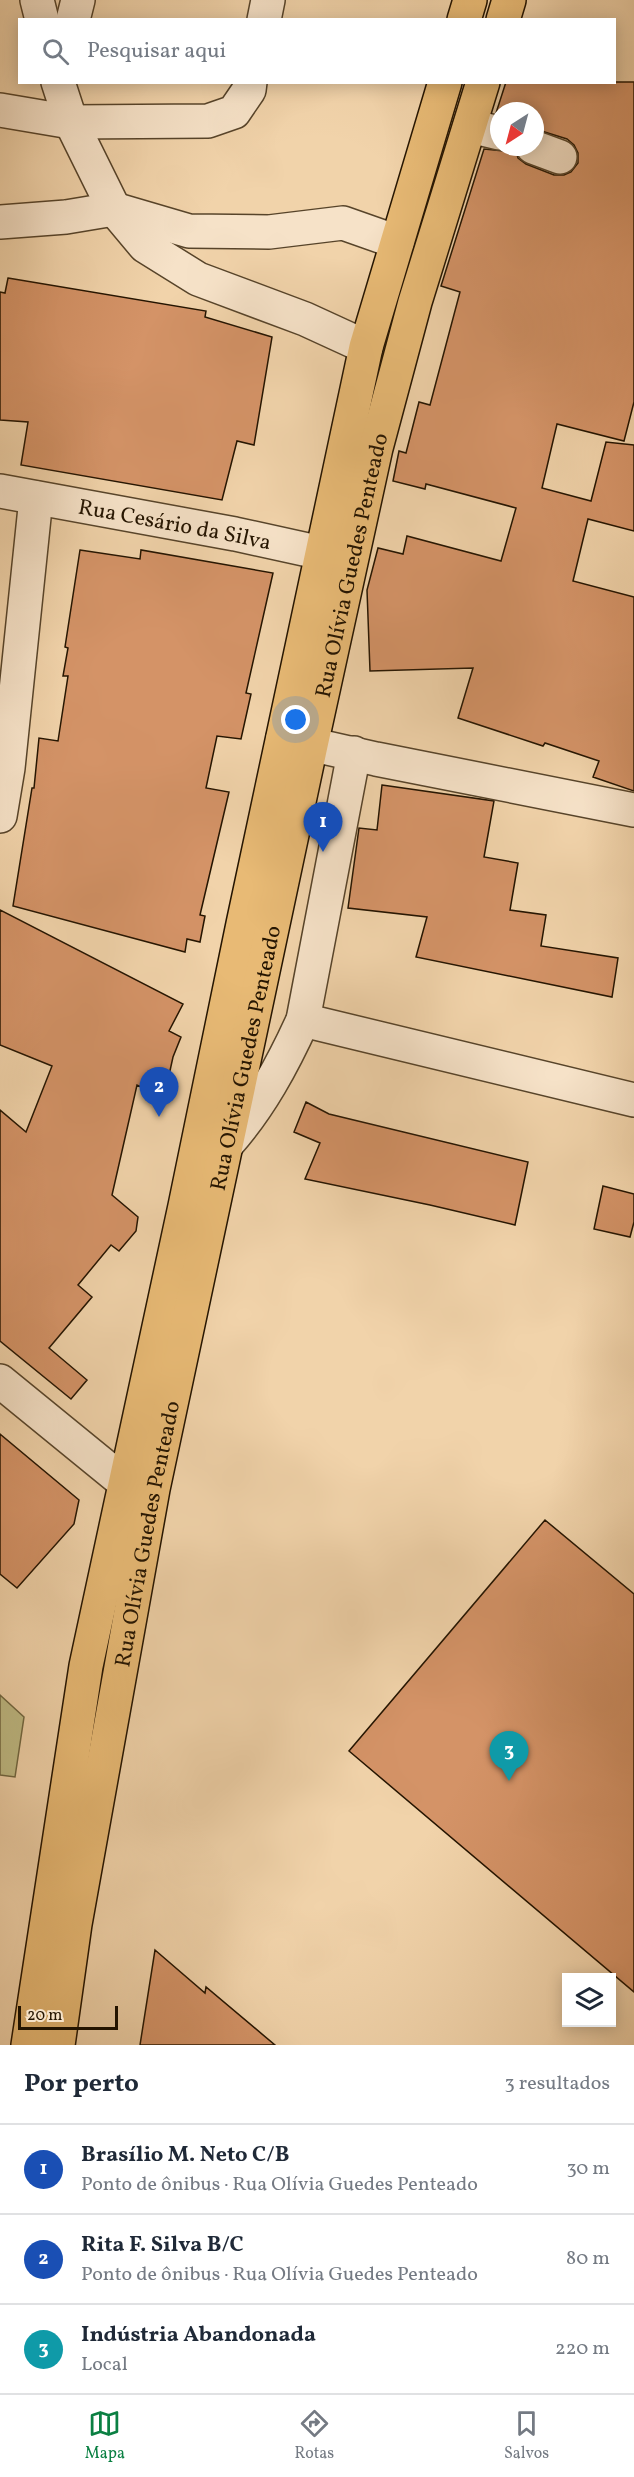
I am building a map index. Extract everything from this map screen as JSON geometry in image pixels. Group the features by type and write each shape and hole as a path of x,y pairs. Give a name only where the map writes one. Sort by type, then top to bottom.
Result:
{"main road":[{"path":"465,18 470,0"},
{"path":"504,18 509,0"},
{"name":"Rua Olívia Guedes Penteado","path":"58,2045 139,1486 337,557 366,347 444,84"},
{"name":"Rua Olívia Guedes Penteado","path":"337,557 376,448 415,302 484,130 483,84"},
{"path":"382,291 415,302"},
{"name":"Rua Olívia Guedes Penteado","path":"28,2045 86,1666 139,1486 227,1144 297,742"}],"street":[{"path":"37,0 42,18"},
{"path":"74,18 78,0"},
{"path":"264,18 268,0"},
{"path":"59,84 71,122 114,209 145,246 198,279 305,319 366,347"},
{"path":"0,110 71,122 208,121 234,112 249,90 250,84"},
{"path":"0,222 66,217 114,209 189,231 268,232 344,223 397,242"},
{"name":"Rua Cesário da Silva","path":"0,491 235,534 337,557"},
{"path":"0,816 8,768 36,498"},
{"path":"297,742 634,810"},
{"path":"227,1144 250,1118 288,1052 303,1020 354,753"},
{"path":"303,1020 634,1100"},
{"path":"0,1381 139,1486"}],"shaded area":[{"path":"0,1695 24,1717 15,1777 0,1775"}],"building":[{"path":"634,82 634,402 624,441 557,424 542,488 591,501 606,442 634,445 634,531 588,519 573,581 634,597 634,791 593,777 599,761 545,743 543,746 458,718 473,668 370,671 367,590 378,548 403,554 407,536 501,561 516,508 426,484 425,489 393,481 399,451 406,453 419,402 430,405 460,292 441,286 484,149 490,150 490,156 517,156 526,164 554,175 564,175 571,172 578,163 578,153 567,139 544,132 544,102 500,102 505,84"},
{"path":"8,278 206,311 205,317 272,337 254,445 237,441 222,500 21,465 28,422 0,420 0,292 5,293"},
{"path":"80,550 140,559 141,550 273,573 246,693 251,694 241,739 217,736 206,788 229,792 200,915 205,916 200,942 187,939 185,952 13,906 32,788 34,788 39,738 58,741 68,676 63,676 68,648 65,647"},
{"path":"382,785 494,801 484,857 518,863 510,910 546,915 541,946 618,958 612,997 416,957 427,917 348,908 359,828 377,830"},
{"path":"0,910 183,1004 169,1031 181,1037 173,1057 164,1098 137,1085 112,1195 138,1217 136,1231 119,1251 111,1245 78,1285 92,1297 49,1348 87,1380 71,1399 0,1341 0,1110 26,1132 52,1066 0,1045"},
{"path":"306,1102 329,1114 528,1162 515,1225 305,1179 320,1143 294,1132"},
{"path":"603,1186 634,1194 634,1222 630,1237 594,1229"},
{"path":"0,1434 79,1500 74,1524 17,1588 0,1574"},
{"path":"545,1520 634,1594 634,1992 616,1977 616,1973 612,1973 349,1751"},
{"path":"155,1950 205,1993 206,1987 275,2045 140,2045"}],"place":[{"name":"Brasílio M. Neto C/B","path":"323,852"},
{"name":"Rita F. Silva B/C","path":"159,1117"},
{"name":"Indústria Abandonada","path":"509,1781"}]}
